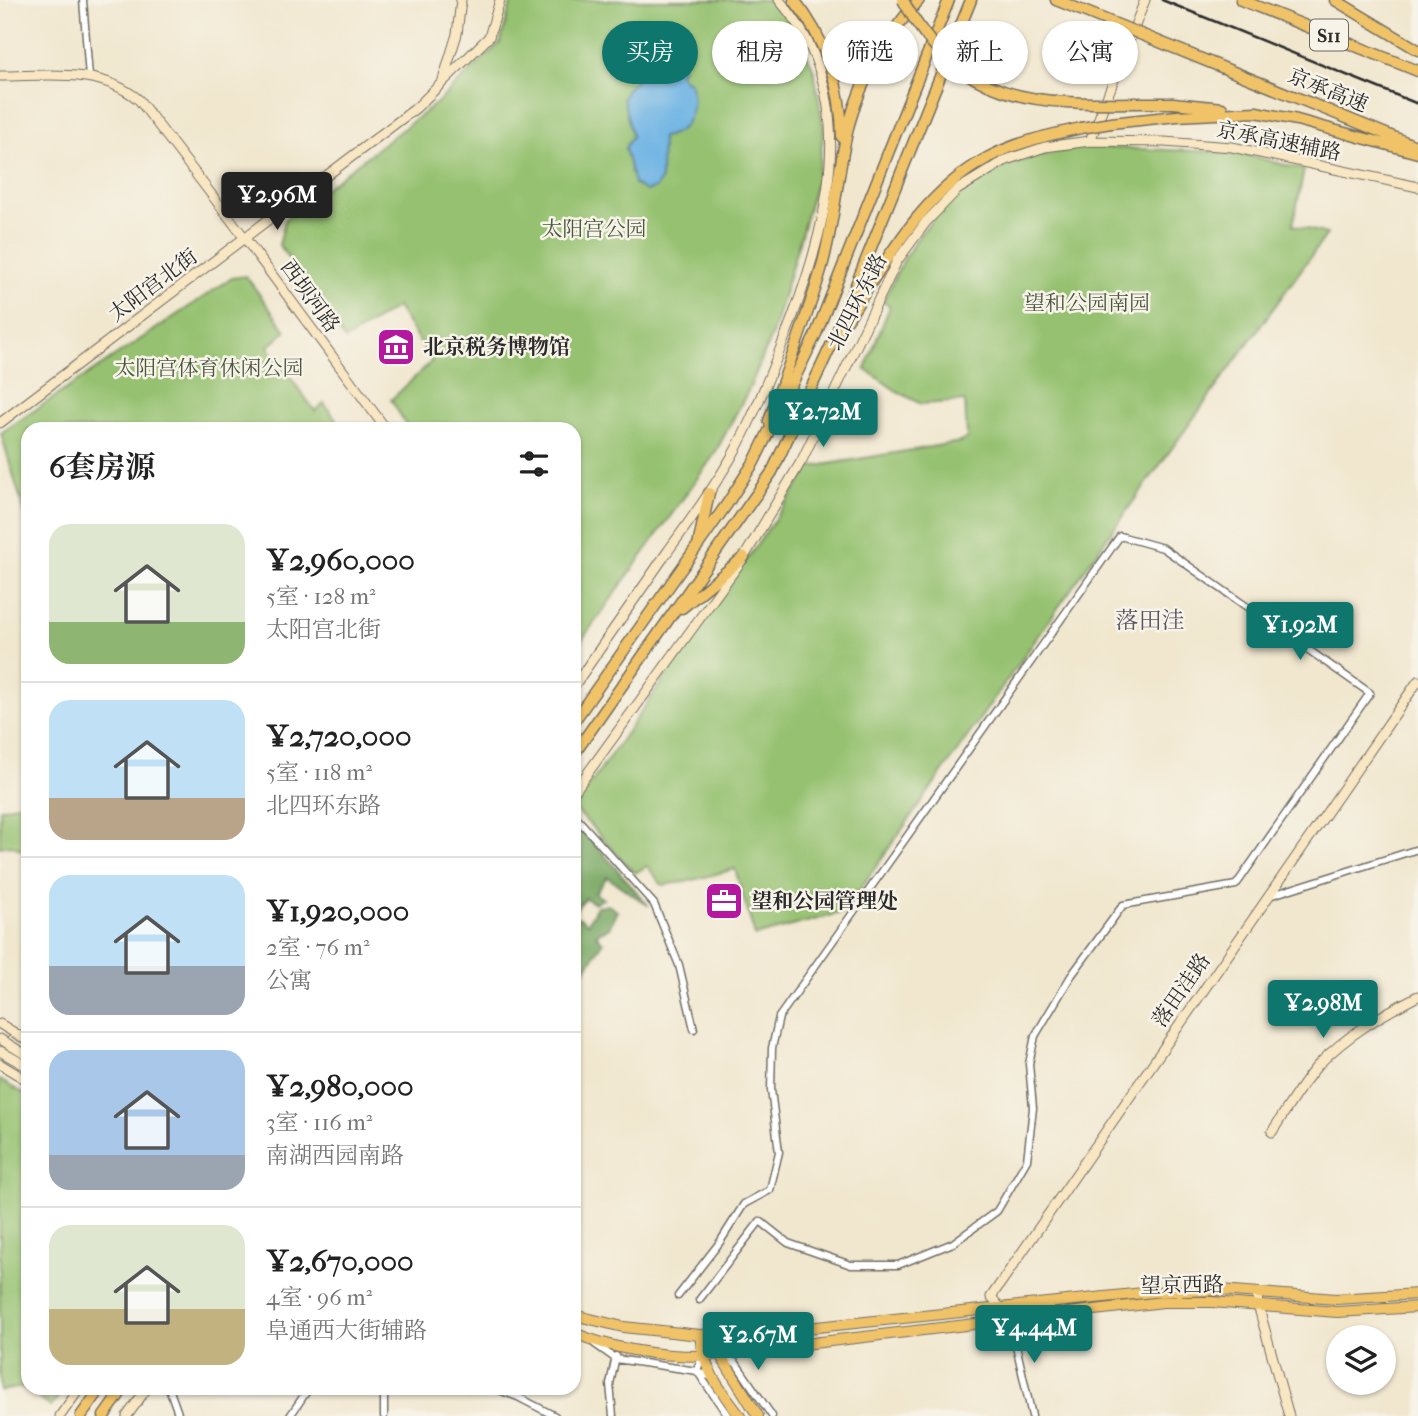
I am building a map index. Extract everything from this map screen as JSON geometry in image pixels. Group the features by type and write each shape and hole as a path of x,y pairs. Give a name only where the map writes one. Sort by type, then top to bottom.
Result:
{"highway":[{"path":"794,0 817,34 829,61 842,126 842,163"},
{"path":"903,0 930,42 951,62 995,88 1019,97 1045,102 1173,103 1256,112 1297,120 1418,153"},
{"path":"754,462 821,271 834,218 849,125 859,93 876,57 898,23 919,0"},
{"name":"北四环东路","path":"581,707 754,462 816,334 949,0"},
{"name":"北四环东路","path":"581,744 772,471 834,340 971,0"},
{"name":"京承高速","path":"1056,0 1418,147"},
{"name":"S11","path":"1241,0 1418,71"},
{"path":"1335,0 1418,50"},
{"path":"834,340 895,245 920,212 950,182 990,156 1032,140 1080,128 1177,116 1256,112"},
{"path":"697,546 709,493"},
{"path":"672,616 744,557"},
{"path":"81,1416 96,1395"},
{"path":"104,1416 119,1395"}],"main road":[{"name":"望京西路","path":"581,1317 632,1329 717,1335 1153,1292 1221,1290 1336,1299 1418,1294"},
{"name":"望京西路","path":"581,1336 618,1348 655,1354 702,1356 1163,1301 1337,1312 1418,1307"},
{"path":"700,1335 702,1356 713,1378 740,1416"},
{"path":"717,1335 719,1353 758,1416"}],"street":[{"path":"83,0 89,77"},
{"path":"441,84 457,34 461,0"},
{"name":"太阳宫北街","path":"0,423 416,108 489,37 500,0"},
{"path":"581,676 709,493 755,411 806,282 826,198 831,139 829,106 822,77 809,43 790,12 779,0"},
{"path":"1090,141 1145,0"},
{"name":"西坝河路","path":"0,76 89,77 117,85 139,100 381,422"},
{"name":"京承高速辅路","path":"1090,141 1164,142 1232,147 1418,187"},
{"name":"北四环东路","path":"581,782 744,557 802,460 897,261 926,222 957,190 1006,160 1045,148 1090,141"},
{"path":"678,1296 720,1242 744,1204 770,1190 779,1152 771,1090 772,1048 779,1017 1120,536 1163,548 1370,693 1236,885 1124,905 1079,966 1035,1036 1029,1064 1033,1108 1027,1160 997,1211 953,1243 898,1265 851,1265 788,1243 760,1222 699,1300"},
{"name":"落田洼路","path":"1002,1309 991,1297 1418,681"},
{"path":"581,823 654,904 679,965 694,1029"},
{"path":"1268,896 1418,849"},
{"path":"1272,1132 1319,1064 1351,1036 1380,1016 1418,996"},
{"path":"0,1024 21,1037"},
{"path":"0,1039 21,1052"},
{"path":"0,1051 21,1063"},
{"path":"0,1064 21,1076"},
{"path":"1257,1293 1289,1416"},
{"path":"1002,1309 1010,1319 1032,1416"},
{"path":"588,1339 616,1359 697,1371 713,1378"},
{"path":"613,1416 610,1384 618,1348"},
{"path":"719,1353 736,1363 772,1416"},
{"path":"697,1371 702,1356"},
{"path":"697,1371 728,1416"},
{"path":"60,1416 75,1395"},
{"path":"127,1416 142,1395"},
{"path":"172,1395 179,1416"},
{"path":"290,1416 304,1395"},
{"path":"384,1395 384,1416"},
{"path":"509,1395 555,1416"}],"green space":[{"name":"太阳宫公园","path":"512,0 771,0 788,21 712,21 712,84 808,84 808,57 814,70 824,131 817,179 773,332 750,387 714,455 581,641 581,422 405,422 391,400 432,361 397,307 345,340 279,245 285,219 438,102 500,43"},
{"name":"望和公园南园","path":"1085,147 1225,152 1248,155 1304,170 1293,225 1327,234 1112,531 844,912 755,936 735,869 662,885 647,866 635,873 581,815 581,798 811,467 960,442 967,438 965,401 921,404 865,369 890,306 883,302 915,241 948,204 974,183 1011,164"},
{"name":"太阳宫体育休闲公园","path":"246,276 286,331 268,347 315,411 324,403 338,422 21,422 21,501 1,433 232,278"},
{"path":"21,803 21,850 11,845 0,847 0,809"},
{"path":"581,828 649,906 607,877 595,893 603,899 594,903 585,898 581,903"},
{"path":"608,905 617,911 609,928 596,934 603,942 584,972 581,970 581,919 588,923 597,906"},
{"path":"0,1080 21,1092 21,1387 0,1391"},
{"path":"34,1395 59,1395 51,1407"}],"water":[{"path":"632,84 690,84 692,91 692,109 685,124 672,135 662,137 661,179 656,188 646,191 634,184 625,148 632,136 623,98"}],"railway":[{"path":"1162,0 1418,104"}],"place":[{"name":"北京税务博物馆","path":"396,347"},
{"name":"望和公园管理处","path":"724,901"}],"district":[{"name":"落田洼","path":"1150,620"}]}
